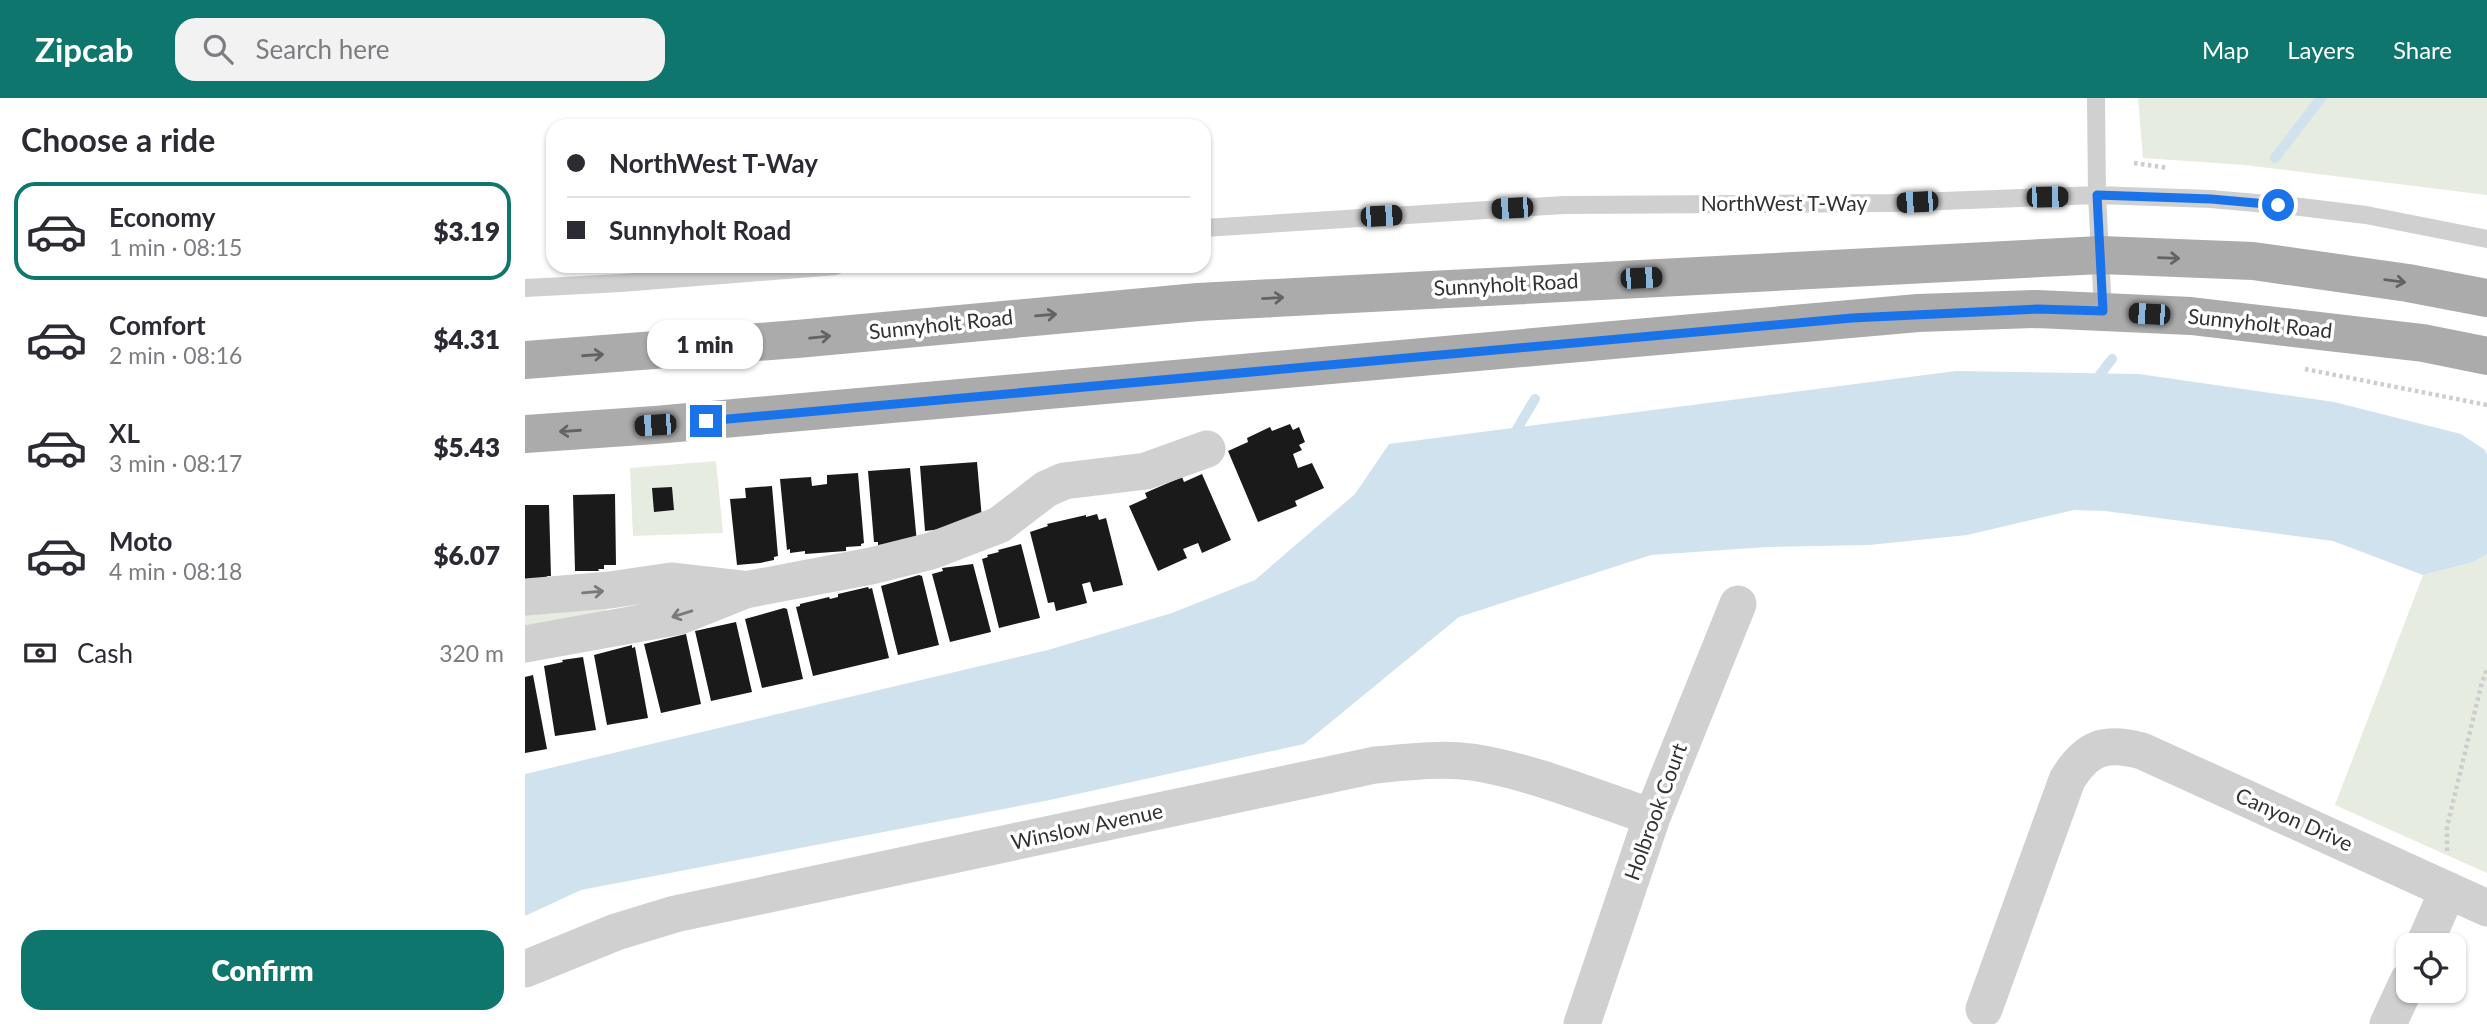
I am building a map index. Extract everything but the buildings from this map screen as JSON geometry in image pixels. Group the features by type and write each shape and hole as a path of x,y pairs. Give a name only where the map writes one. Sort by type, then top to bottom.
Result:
{"main road":[{"name":"Sunnyholt Road","path":"525,360 797,339 1198,302 2101,255 2253,261 2408,283 2487,298"},
{"name":"Sunnyholt Road","path":"525,434 710,421 1865,317 2037,309 2191,316 2423,342 2487,356"}],"street":[{"path":"525,645 680,616 745,590 814,578 931,551 999,525 1046,489 1064,481 1146,471 1207,449"},
{"path":"525,597 610,590 671,581 745,590"},
{"name":"Holbrook Court","path":"1582,1024 1652,817 1738,604"},
{"name":"Canyon Drive","path":"1984,1009 2067,780 2086,755 2092,734 2111,745 2142,751 2487,908"},
{"name":"Winslow Avenue","path":"525,969 616,932 675,914 1375,765 1423,761 1471,762 1518,773 1652,817"},
{"path":"2429,933 2448,890"},
{"path":"2389,1024 2398,1003"}],"lane":[{"path":"2096,98 2097,195 2103,311"},
{"name":"NorthWest T-Way","path":"1211,229 1564,205 1890,203 2097,195 2211,199 2301,207 2365,215 2487,239"},
{"path":"525,288 747,273"}],"path":[{"path":"2304,369 2487,405"},
{"path":"2448,890 2447,827 2487,669"}],"shaded area":[{"path":"2138,98 2487,98 2487,195 2245,165 2143,158"},
{"path":"716,461 723,533 633,536 630,468"},
{"path":"2487,554 2487,873 2335,805 2423,575 2474,562"},
{"path":"606,606 608,617 525,633 525,611"}],"water":[{"path":"1956,371 2139,374 2334,402 2461,434 2485,450 2487,455 2487,554 2474,562 2423,575 2333,541 2105,511 2074,510 1967,535 1869,545 1767,547 1651,555 1459,617 1304,744 1050,800 581,890 525,916 525,774 1048,650 1172,613 1255,580 1355,494 1389,444"}],"waterway":[{"path":"2275,158 2321,98"},
{"path":"2093,384 2112,359"},
{"path":"1511,439 1535,399"}],"route":[{"path":"706,421 1852,318 2037,309 2103,311 2097,195 2211,199 2278,205"}]}
